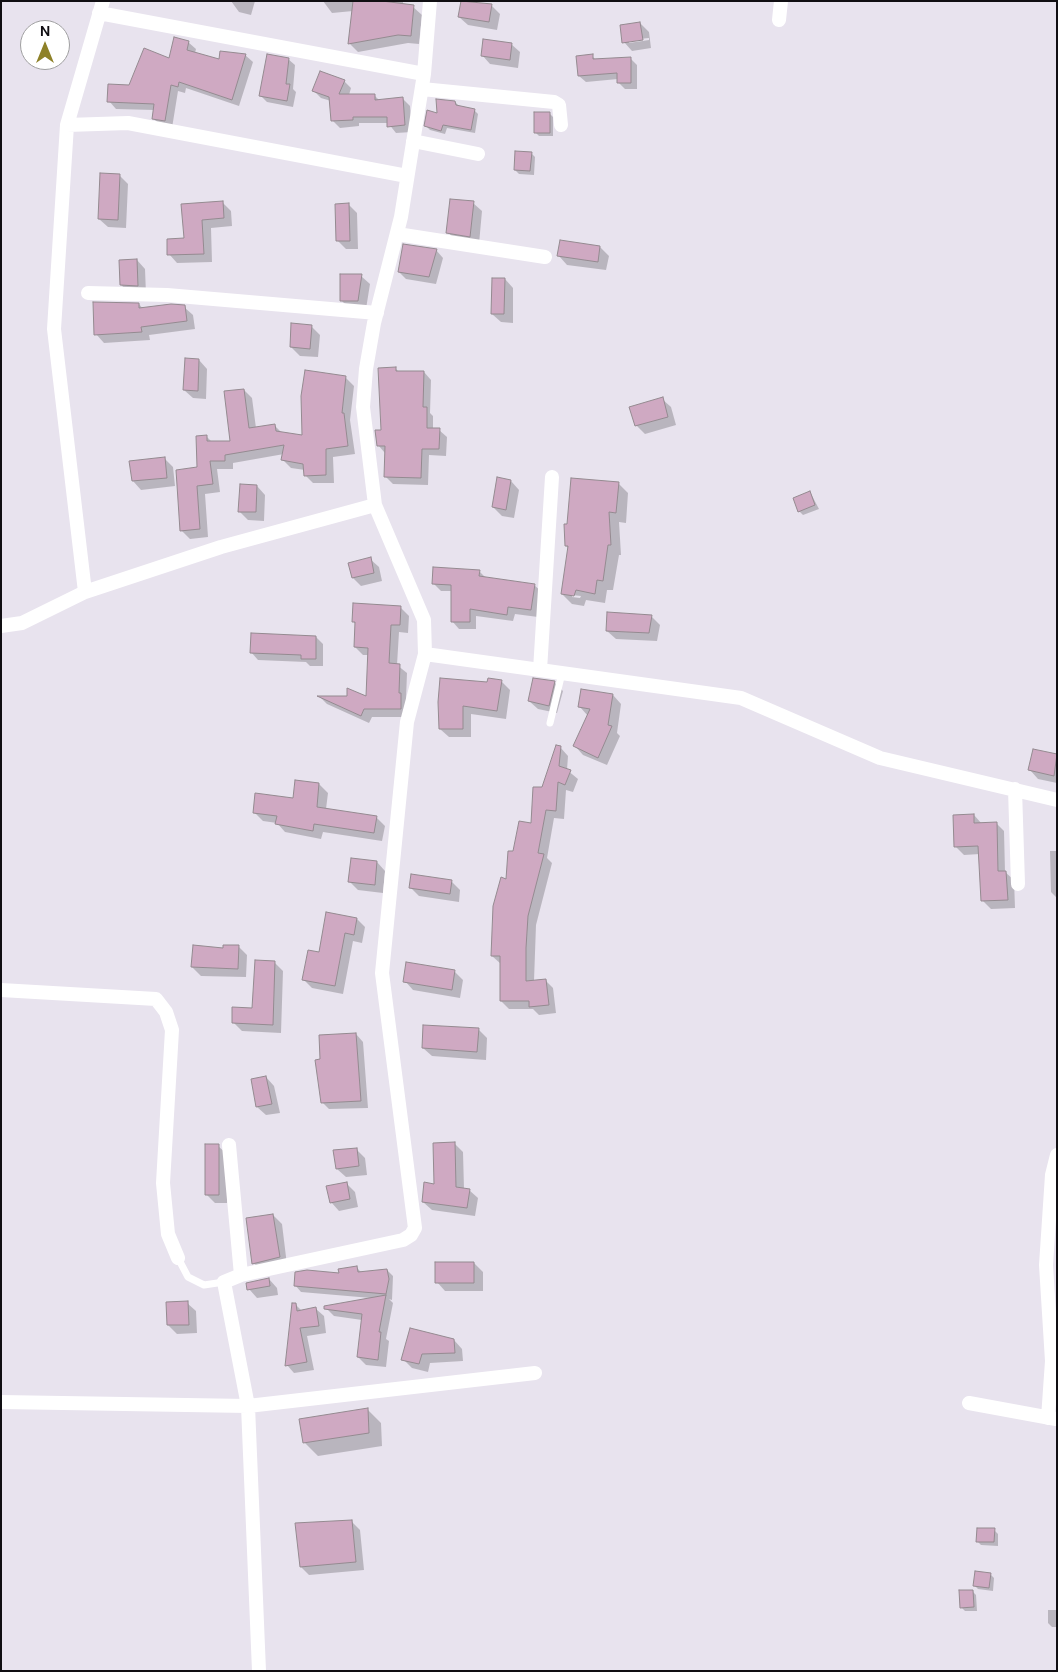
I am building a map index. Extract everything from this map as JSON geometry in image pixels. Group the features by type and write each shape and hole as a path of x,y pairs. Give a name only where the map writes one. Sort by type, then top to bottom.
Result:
{"street":[{"path":"259,1671 248,1406 224,1282 241,1275 403,1240 411,1235 415,1228 382,973 407,722 425,654 424,620 375,505 363,407 366,368 377,313 397,234 422,90 430,1"},
{"path":"779,20 781,1"},
{"path":"86,592 54,329 67,125 101,7 424,74"},
{"path":"422,90 554,102 559,105 561,125"},
{"path":"67,125 128,123 407,176"},
{"path":"413,141 478,154"},
{"path":"397,234 545,257"},
{"path":"88,293 167,295 377,313"},
{"path":"540,670 552,477"},
{"path":"1,626 22,623 86,592 221,547 375,505"},
{"path":"425,654 741,698 880,758 1057,800"},
{"path":"1015,789 1018,884"},
{"path":"1,990 156,999 166,1012 172,1030 163,1183 168,1234 178,1258"},
{"path":"229,1145 241,1275"},
{"path":"969,1403 1053,1418 1052,1360 1046,1266 1052,1175 1057,1155"},
{"path":"1,1402 248,1406 535,1373"}],"lane":[{"path":"550,722 562,673"},
{"path":"178,1258 188,1277 204,1285 224,1282"}],"building":[{"path":"353,1 382,1 414,5 411,36 398,35 348,44"},
{"path":"461,1 492,4 489,22 458,17"},
{"path":"640,22 643,40 622,43 620,25"},
{"path":"174,37 189,41 187,50 219,59 220,51 246,54 232,100 179,82 178,87 171,85 165,121 152,119 154,104 107,102 108,84 129,85 144,48 169,58"},
{"path":"483,39 512,43 510,60 481,56"},
{"path":"267,54 289,58 286,84 290,84 287,101 259,96"},
{"path":"593,54 593,59 631,57 631,83 617,83 617,73 578,76 576,56"},
{"path":"320,71 345,80 339,94 375,94 375,100 403,97 405,125 387,127 387,117 353,117 353,120 331,121 329,97 312,91"},
{"path":"436,99 455,101 456,105 475,109 471,130 443,125 441,131 424,126 427,110 437,113"},
{"path":"534,112 550,112 550,133 534,133"},
{"path":"515,151 532,152 530,171 514,170"},
{"path":"100,173 120,174 118,220 98,219"},
{"path":"450,199 474,201 470,237 446,233"},
{"path":"223,201 224,218 202,220 204,254 167,255 167,239 184,238 181,204"},
{"path":"349,203 350,241 336,241 335,204"},
{"path":"560,240 600,246 598,262 557,256"},
{"path":"403,244 437,249 429,277 398,272"},
{"path":"137,259 138,286 120,285 119,260"},
{"path":"340,274 362,274 358,301 340,301"},
{"path":"492,278 505,278 504,314 491,314"},
{"path":"93,302 139,303 139,308 171,304 185,305 187,321 141,327 142,332 94,335"},
{"path":"291,323 312,325 310,349 290,347"},
{"path":"185,358 199,359 198,391 183,390"},
{"path":"396,367 396,371 424,371 423,407 427,407 427,428 440,428 439,449 422,449 421,478 384,477 385,446 377,446 375,430 381,430 378,368"},
{"path":"305,370 346,376 342,413 344,413 348,446 326,449 326,475 304,476 303,464 281,460 284,445 225,455 225,461 210,461 213,484 197,486 200,529 180,531 176,470 197,467 196,436 207,435 207,441 230,441 224,391 244,389 249,428 275,424 276,431 302,435 301,396"},
{"path":"663,397 668,417 635,426 629,407"},
{"path":"165,457 167,478 132,481 129,461"},
{"path":"497,477 511,480 506,510 492,507"},
{"path":"571,478 619,482 616,513 609,512 611,545 608,545 603,581 597,580 595,594 576,590 574,596 561,594 568,546 565,546 564,524 567,524"},
{"path":"240,484 257,485 256,512 238,512"},
{"path":"810,491 815,505 798,512 793,498"},
{"path":"371,557 374,573 352,578 348,563"},
{"path":"433,567 480,570 479,576 535,584 531,610 508,607 507,615 470,609 470,622 451,622 451,585 432,584"},
{"path":"353,603 401,606 400,625 391,625 389,663 400,664 399,693 401,693 401,709 364,709 361,716 317,696 347,696 347,688 366,696 368,648 354,647 355,622 352,622"},
{"path":"607,612 652,615 649,633 606,631"},
{"path":"251,633 316,636 316,659 301,659 301,655 250,653"},
{"path":"440,678 487,682 488,678 502,680 497,711 463,706 463,729 439,729 438,702"},
{"path":"533,678 555,681 549,706 528,701"},
{"path":"581,689 613,694 608,725 612,726 598,758 573,746 590,709 578,707"},
{"path":"556,745 561,746 559,766 571,770 565,785 558,782 556,811 546,810 538,853 544,854 528,916 526,948 526,981 546,979 549,1005 529,1007 529,1001 500,1001 500,956 491,956 493,906 501,877 506,879 508,851 513,851 519,821 531,823 533,787 542,787"},
{"path":"1033,749 1057,754 1054,776 1028,770"},
{"path":"295,780 319,783 317,807 377,816 374,833 314,824 313,831 275,824 277,816 253,813 255,793 293,798"},
{"path":"974,814 974,823 997,822 998,871 1006,871 1008,900 981,901 978,846 954,847 953,815"},
{"path":"351,858 377,861 375,885 348,882"},
{"path":"411,874 452,880 450,894 409,888"},
{"path":"326,912 357,918 354,935 345,933 335,986 302,980 308,950 319,952"},
{"path":"193,945 223,948 223,945 239,945 238,969 191,967"},
{"path":"255,960 275,961 273,1025 232,1023 232,1007 252,1008"},
{"path":"406,962 455,970 452,990 403,982"},
{"path":"423,1025 479,1028 477,1052 422,1048"},
{"path":"356,1033 361,1101 321,1103 315,1060 320,1059 319,1035"},
{"path":"266,1076 272,1104 256,1107 251,1079"},
{"path":"455,1142 456,1187 470,1189 467,1208 422,1202 424,1182 434,1184 433,1143"},
{"path":"205,1144 219,1144 219,1195 205,1195"},
{"path":"357,1148 359,1166 336,1169 333,1150"},
{"path":"347,1182 350,1199 330,1203 326,1186"},
{"path":"273,1214 280,1257 252,1264 246,1218"},
{"path":"435,1262 474,1262 474,1283 435,1283"},
{"path":"357,1266 358,1272 387,1269 389,1279 386,1294 294,1286 295,1272 307,1270 339,1273 338,1269"},
{"path":"269,1278 270,1286 247,1290 246,1283"},
{"path":"386,1295 379,1332 381,1332 378,1360 357,1357 362,1314 324,1309 324,1306"},
{"path":"188,1301 189,1325 167,1325 166,1302"},
{"path":"292,1303 296,1303 297,1311 316,1307 319,1326 300,1328 307,1362 285,1366"},
{"path":"410,1328 454,1339 455,1353 422,1354 419,1364 401,1360"},
{"path":"368,1408 369,1433 303,1443 299,1419"},
{"path":"352,1520 356,1562 300,1567 295,1523"},
{"path":"977,1528 995,1528 994,1542 976,1542"},
{"path":"975,1571 991,1573 989,1588 973,1586"},
{"path":"959,1590 973,1590 974,1607 960,1608"}]}
